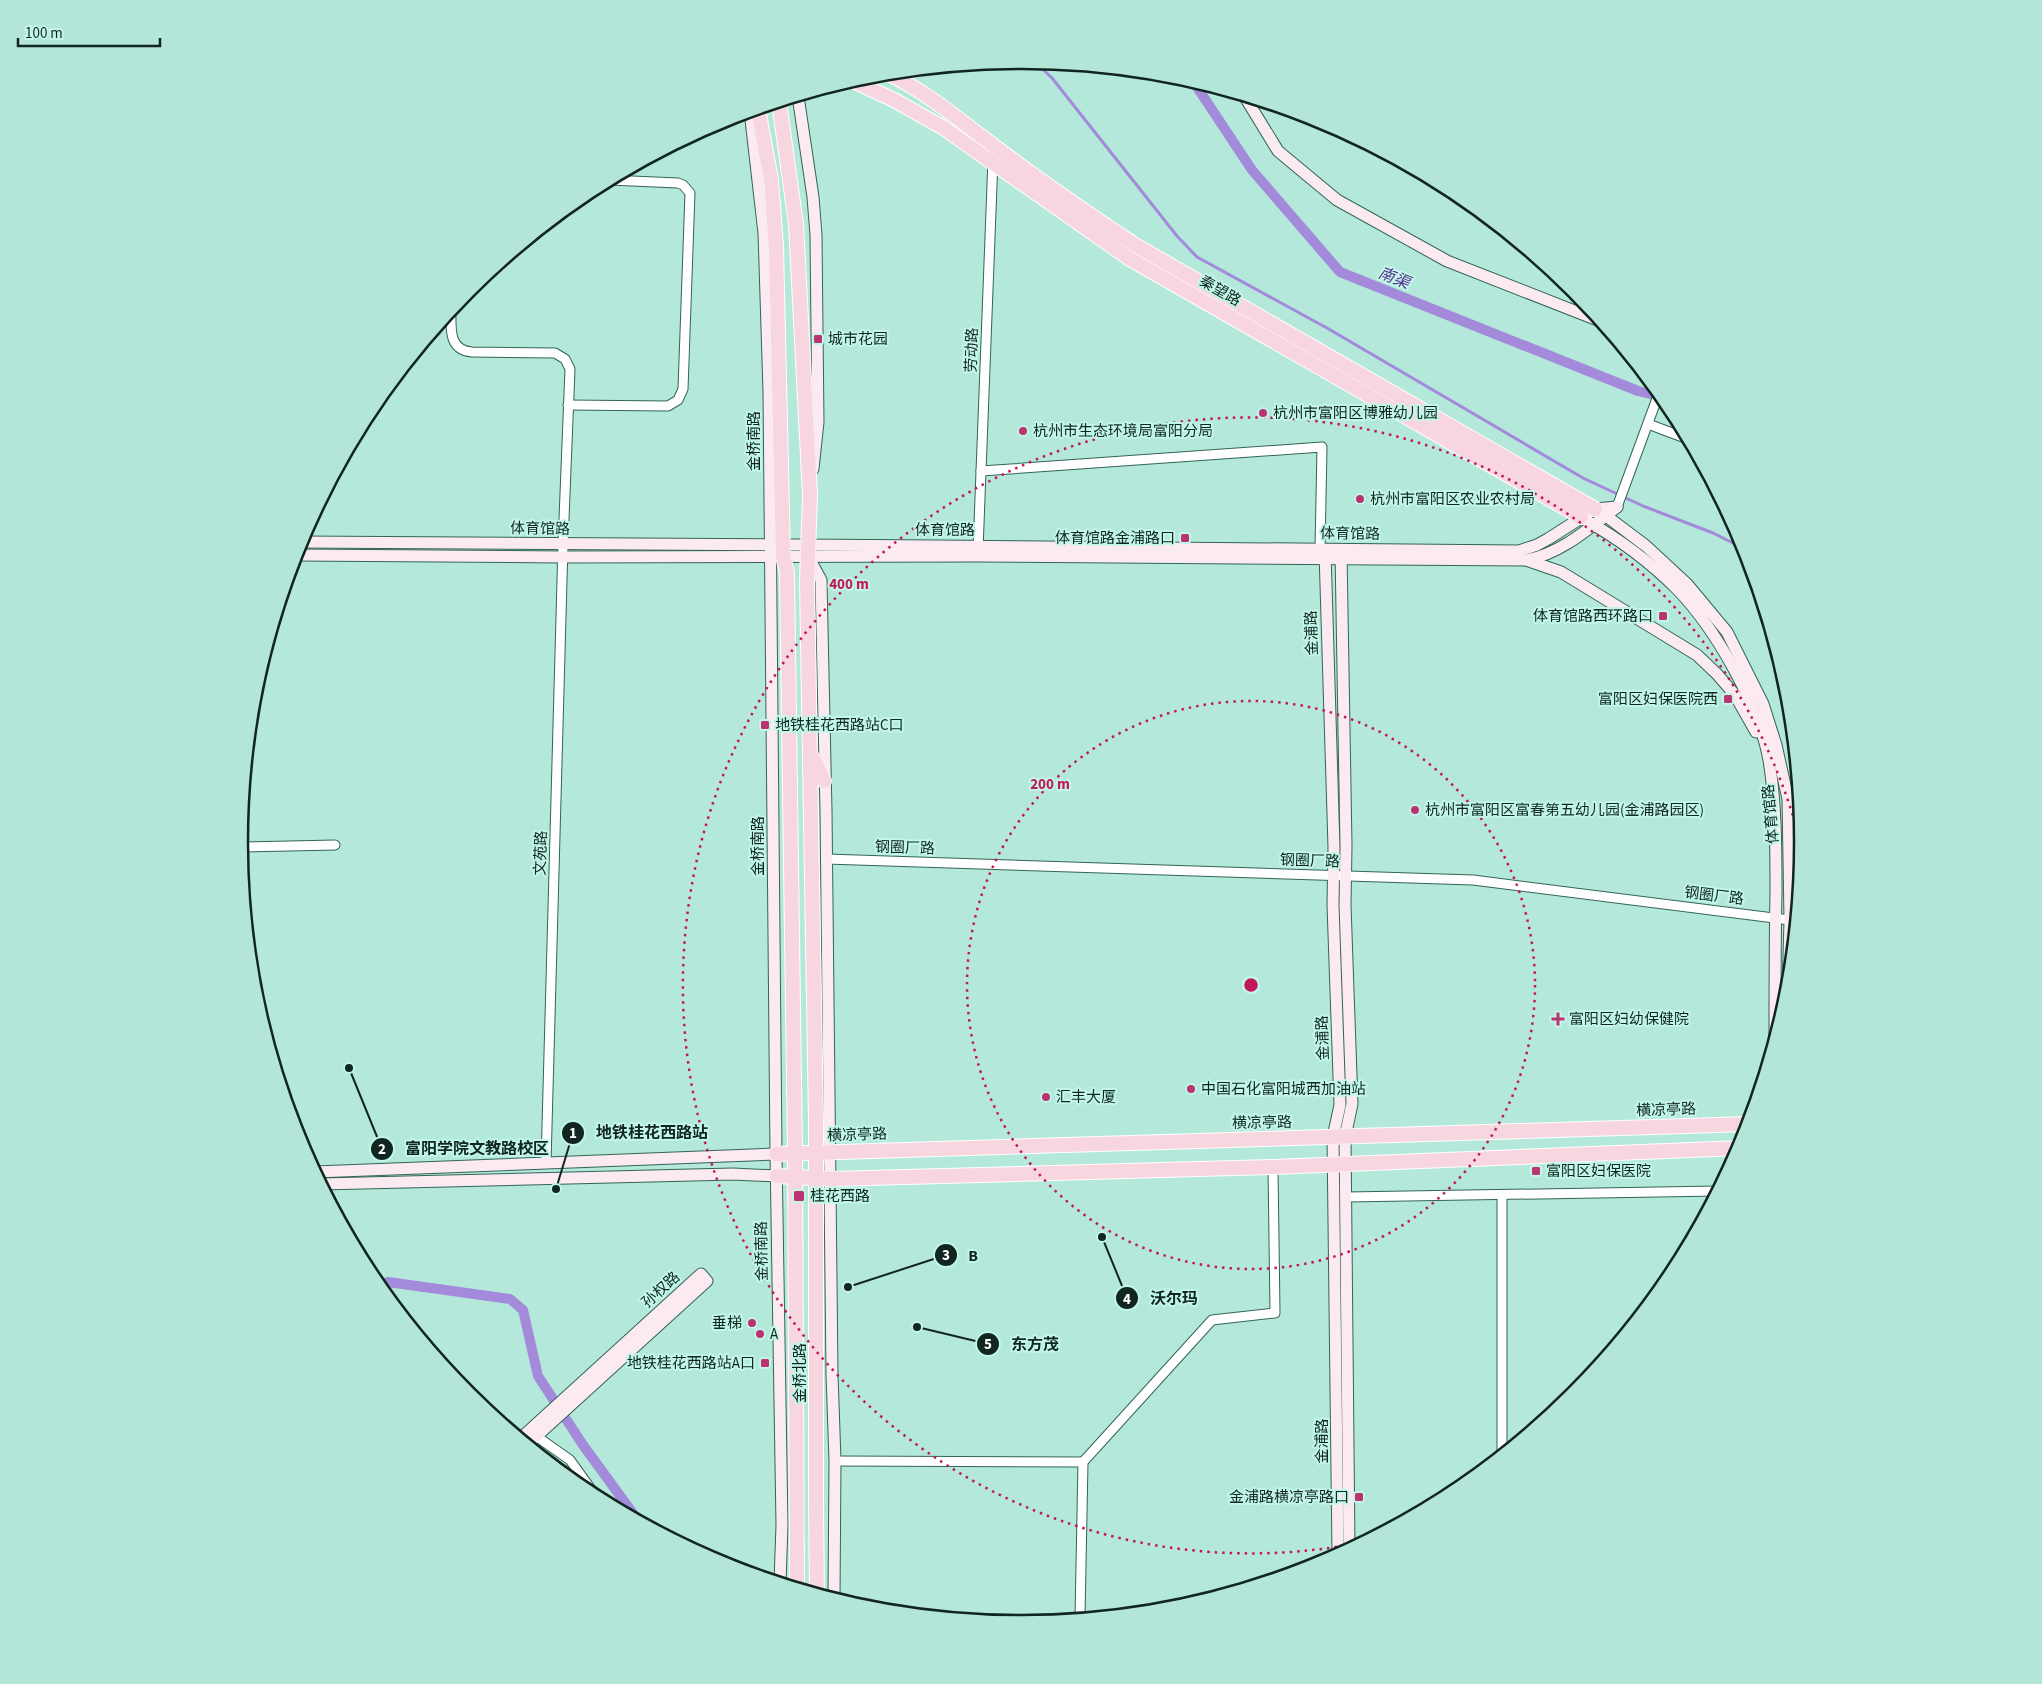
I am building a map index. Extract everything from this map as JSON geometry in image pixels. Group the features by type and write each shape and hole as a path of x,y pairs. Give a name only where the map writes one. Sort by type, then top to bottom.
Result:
{"main road":[{"name":"秦望路","path":"898,79 927,95 993,146 1082,210 1136,245 1600,512"},
{"name":"秦望路","path":"863,86 894,100 942,127 1130,259 1587,521"},
{"path":"799,102 814,197 816,235 818,422 810,496 808,550 810,755 822,1152 830,1179 834,1592"},
{"path":"1249,104 1278,151 1337,200 1447,261 1587,316"},
{"path":"780,108 796,224 810,496"},
{"name":"金桥南路","path":"759,115 770,180 776,246 777,551 774,834 776,1154 782,1524 780,1577"},
{"name":"金桥南路","path":"751,118 764,233 777,551 787,572 795,1153"},
{"path":"1600,512 1618,505"},
{"name":"体育馆路","path":"304,555 563,557 808,550 1323,552 1527,560 1541,557 1556,550 1587,521 1600,512 1646,546 1687,584 1727,632 1763,704 1776,745 1788,799 1790,924"},
{"name":"体育馆路","path":"1341,554 1519,551 1537,545 1587,521"},
{"name":"体育馆路","path":"1587,521 1636,554 1676,588 1699,614 1740,678 1759,723 1768,758 1774,800 1776,918 1774,1013"},
{"name":"体育馆路","path":"309,542 563,544 777,551"},
{"path":"808,550 822,580 826,859 822,1152"},
{"path":"1519,551 1527,560"},
{"name":"金浦路","path":"1323,552 1334,847 1333,905 1340,1105 1338,1547"},
{"name":"金浦路","path":"1339,1137 1352,1104 1341,554"},
{"name":"体育馆路","path":"1527,560 1561,572 1697,655 1718,674 1735,695 1768,758"},
{"path":"810,755 824,781"},
{"path":"774,834 789,810"},
{"name":"横凉亭路","path":"776,1154 1740,1124"},
{"path":"327,1184 733,1174 830,1179 1273,1167 1730,1148"},
{"name":"金桥北路","path":"818,1588 815,1178 822,1152"},
{"name":"金桥北路","path":"795,1153 797,1582"},
{"path":"322,1172 776,1154"},
{"name":"金浦路","path":"1340,1164 1347,1197 1349,1542"},
{"name":"孙权路","path":"532,1440 543,1425 568,1401 701,1274 707,1281 568,1401"},
{"name":"孙权路","path":"526,1435 543,1425"},
{"path":"782,1524 796,1498"}],"street":[{"name":"劳动路","path":"978,551 993,146"},
{"path":"568,405 668,406 678,400 683,389 690,193 683,185 678,183 620,180"},
{"name":"文苑路","path":"451,320 453,342 461,350 472,352 555,353 565,359 570,369 563,544 546,1163"},
{"path":"1618,505 1656,401"},
{"path":"1648,424 1678,435"},
{"path":"981,471 1322,447 1323,552"},
{"path":"248,847 335,845"},
{"name":"钢圈厂路","path":"826,859 1473,880 1790,920"},
{"path":"1080,1613 1083,1462 1212,1320 1275,1313 1273,1167"},
{"path":"1347,1197 1711,1191"},
{"path":"1502,1195 1502,1447"},
{"path":"532,1440 570,1460 585,1481"},
{"path":"834,1461 1083,1462"}],"waterway":[{"path":"1043,69 1052,78 1177,236 1197,257 1327,328 1583,478 1643,506 1713,533 1734,543"},
{"name":"南渠","path":"1199,90 1252,170 1340,272 1638,391 1651,394"},
{"path":"386,1283 510,1299 523,1310 538,1376 583,1445 630,1510"}],"place":[{"name":"城市花园","path":"818,339"},
{"name":"杭州市富阳区博雅幼儿园","path":"1263,413"},
{"name":"杭州市生态环境局富阳分局","path":"1023,431"},
{"name":"杭州市富阳区农业农村局","path":"1360,499"},
{"name":"体育馆路金浦路口","path":"1185,538"},
{"name":"体育馆路西环路口","path":"1663,616"},
{"name":"富阳区妇保医院西","path":"1728,699"},
{"name":"地铁桂花西路站C口","path":"765,725"},
{"name":"杭州市富阳区富春第五幼儿园(金浦路园区)","path":"1415,810"},
{"name":"富阳区妇幼保健院","path":"1558,1019"},
{"name":"富阳学院文教路校区","path":"349,1068"},
{"name":"中国石化富阳城西加油站","path":"1191,1089"},
{"name":"汇丰大厦","path":"1046,1097"},
{"name":"富阳区妇保医院","path":"1536,1171"},
{"name":"地铁桂花西路站","path":"556,1189"},
{"name":"桂花西路","path":"799,1196"},
{"name":"沃尔玛","path":"1102,1237"},
{"name":"B","path":"848,1287"},
{"name":"垂梯","path":"752,1323"},
{"name":"东方茂","path":"917,1327"},
{"name":"A","path":"760,1334"},
{"name":"地铁桂花西路站A口","path":"765,1363"},
{"name":"金浦路横凉亭路口","path":"1359,1497"}]}
